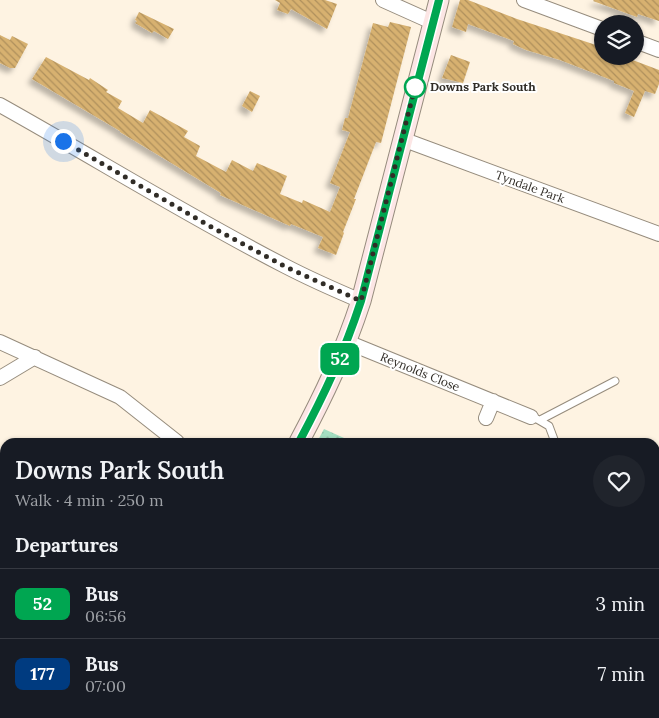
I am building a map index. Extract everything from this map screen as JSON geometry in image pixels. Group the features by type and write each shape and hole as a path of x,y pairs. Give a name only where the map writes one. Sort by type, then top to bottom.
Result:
{"street":[{"path":"383,0 432,22"},
{"path":"301,438 329,385 347,342 361,301 439,0"},
{"path":"524,0 594,26"},
{"path":"644,44 659,50"},
{"path":"0,106 95,158 213,228 286,267 361,301"},
{"name":"Tyndale Park","path":"402,139 659,234"},
{"path":"0,342 120,398 172,438"},
{"name":"Reynolds Close","path":"347,342 536,419"},
{"path":"0,378 35,357"},
{"path":"486,418 493,401"}],"lane":[{"path":"536,419 615,381"},
{"path":"536,419 548,426 553,438"}],"green space":[{"path":"324,429 344,438 319,438"}],"building":[{"path":"275,0 325,0 337,4 327,29 291,9 288,14 277,10 280,3"},
{"path":"460,0 468,0 517,19 594,44 594,65 644,64 659,70 659,84 655,94 645,91 634,117 625,113 634,91 614,83 614,81 560,60 526,50 513,44 514,41 468,24 466,32 452,27"},
{"path":"659,0 659,21 644,15 632,15 593,1"},
{"path":"139,12 174,29 168,39 154,31 152,33 135,23"},
{"path":"390,22 411,27 381,143 376,142 354,199 356,199 336,255 318,248 323,237 291,224 290,226 220,195 221,193 32,79 46,57 89,80 90,78 108,90 106,92 122,101 118,108 143,123 150,110 188,131 184,137 200,146 196,156 226,172 232,160 253,171 257,163 287,176 280,194 302,203 303,200 330,212 340,187 330,183 350,132 342,130 345,118 348,118 373,23 388,27"},
{"path":"0,35 10,40 12,36 28,44 15,68 10,68 0,63"},
{"path":"451,55 470,62 463,83 442,78"},
{"path":"250,91 260,96 252,112 242,106"}],"bus line":[{"name":"52","path":"301,438 329,385 347,342 361,301 439,0"}],"place":[{"name":"Downs Park South","path":"415,87"}],"route":[{"path":"63,141 213,228 286,267 361,301 415,87"}]}
